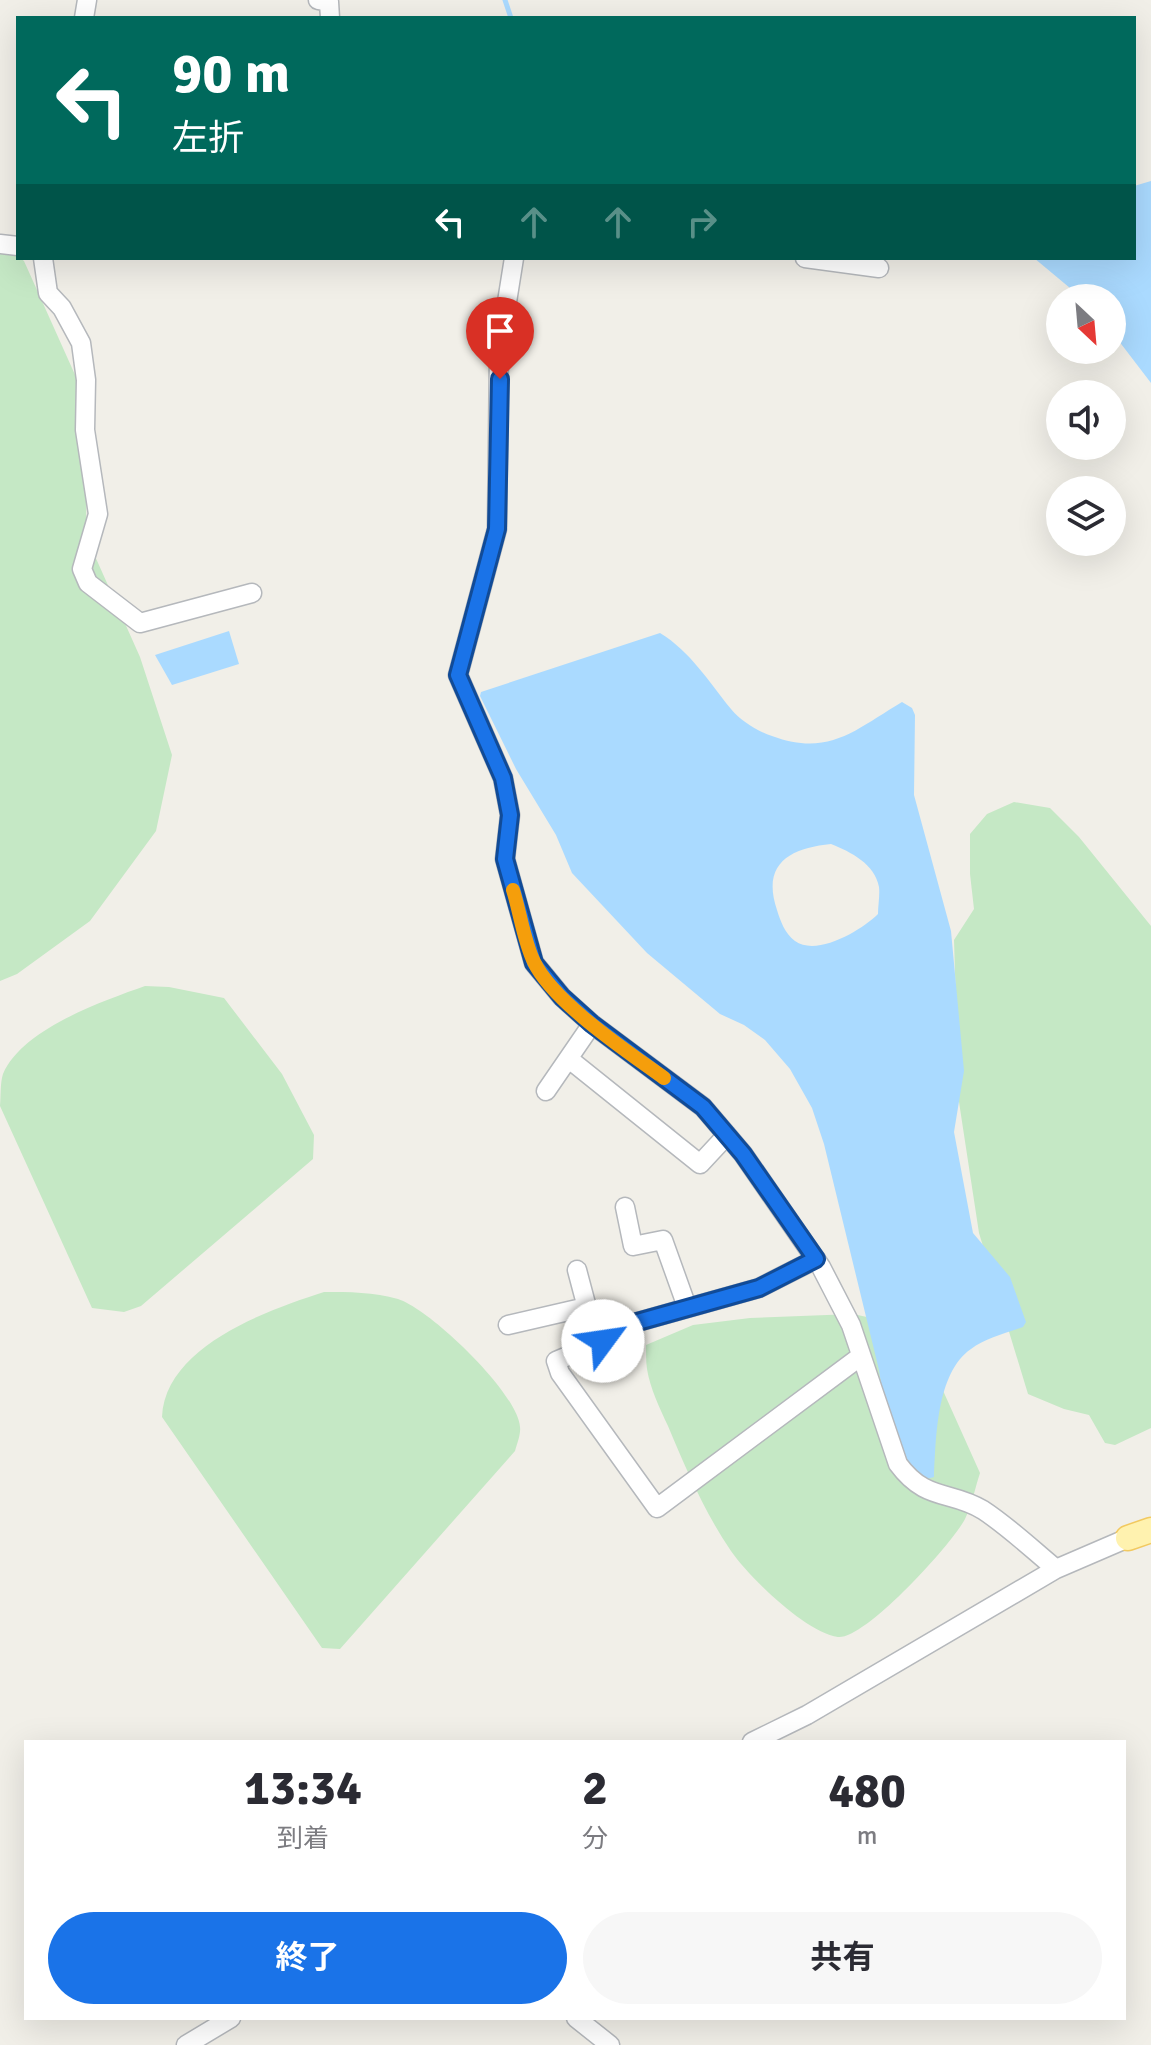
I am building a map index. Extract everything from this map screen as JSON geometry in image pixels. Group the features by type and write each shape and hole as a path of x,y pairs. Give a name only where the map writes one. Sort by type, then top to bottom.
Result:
{"street":[{"path":"318,0 329,2 330,16"},
{"path":"43,260 48,293 62,308 81,343 85,367 85,430 98,514 82,569 88,583 140,623 252,593"},
{"path":"514,260 499,352 497,529 458,675 503,778 510,815 505,859 534,963 562,997 592,1024 703,1107 727,1135 816,1259 851,1325 898,1464 909,1480 922,1488 982,1509 1056,1569"},
{"path":"820,260 879,268"},
{"path":"546,1091 592,1024"},
{"path":"569,1059 700,1164 727,1135"},
{"path":"625,1207 633,1246 663,1240 687,1307"},
{"path":"816,1259 759,1288 609,1330 603,1341 556,1361 560,1373 657,1508 861,1356"},
{"path":"577,1270 590,1319 609,1330"},
{"path":"508,1325 586,1307"},
{"path":"756,1740 807,1715 1056,1569 1140,1534"},
{"path":"186,2045 228,2020"},
{"path":"579,2020 610,2045"}],"green space":[{"path":"0,241 16,254 16,260 24,261 76,377 87,424 86,536 140,657 172,755 156,831 90,921 17,974 0,981"},
{"path":"1014,802 1050,808 1079,837 1151,926 1151,1428 1115,1445 1105,1443 1089,1415 1064,1409 1028,1394 979,1233 959,1102 954,940 974,909 970,834 987,814"},
{"path":"145,986 169,987 224,998 282,1074 314,1135 313,1159 141,1306 124,1312 92,1308 0,1106 1,1085 3,1074 13,1058 45,1030"},
{"path":"324,1292 361,1293 398,1299 430,1318 489,1374 515,1412 520,1430 515,1451 340,1649 322,1648 162,1417 168,1392 181,1370 200,1351 249,1321"},
{"path":"853,1314 904,1325 936,1375 980,1473 965,1519 943,1548 887,1608 851,1634 838,1637 810,1626 795,1615 764,1589 731,1551 696,1490 650,1384 646,1345 693,1325 750,1318"}],"water":[{"path":"1151,181 1151,383 1126,350 1126,284 1065,284 1036,260 1136,260 1136,185"},
{"path":"229,631 239,664 172,685 155,655"},
{"path":"660,633 690,658 740,718 772,736 792,742 826,742 855,731 902,702 912,708 915,715 914,795 951,931 964,1071 954,1132 973,1233 1010,1277 1026,1322 1023,1327 977,1345 959,1360 944,1390 940,1408 934,1477 923,1480 904,1462 884,1402 824,1144 812,1108 790,1069 765,1040 744,1025 720,1014 647,953 572,873 556,835 516,769 480,696 481,692","holes":["831,844 854,855 873,872 879,887 878,914 839,940 815,946 804,945 791,938 786,931 773,894 773,880 783,861 792,854"]}],"waterway":[{"path":"505,0 510,16"}],"slow traffic":[{"path":"513,890 534,963 562,997 592,1024 664,1078"}],"route":[{"path":"500,379 497,529 458,675 503,778 510,815 505,859 534,963 562,997 592,1024 703,1107 743,1154 816,1259 759,1288 609,1330 603,1341"}]}
